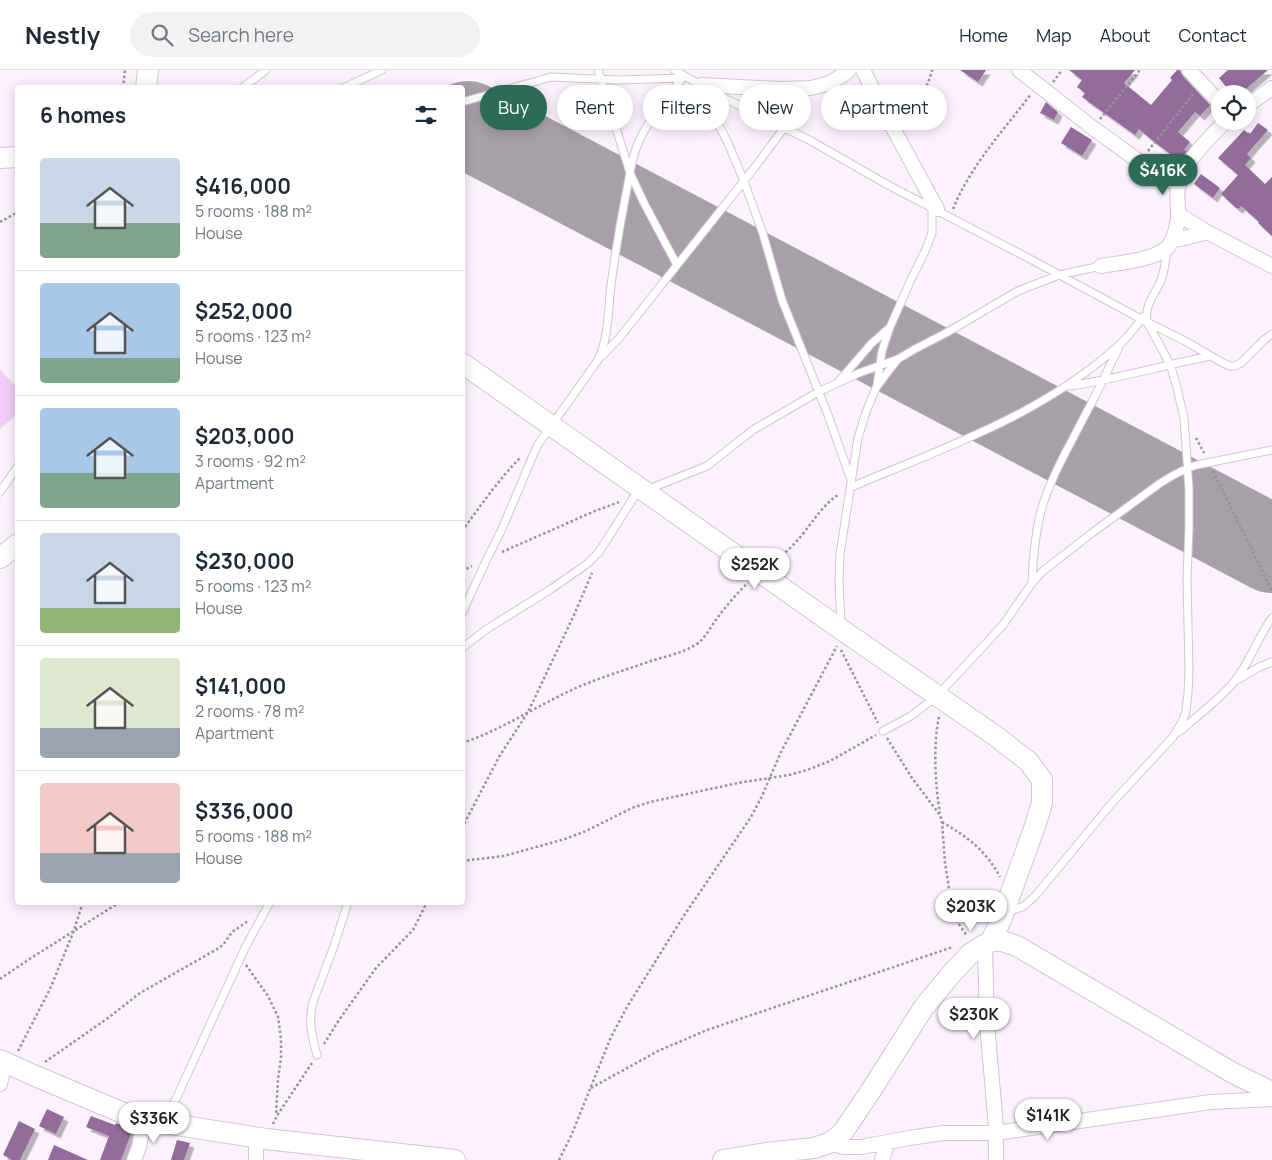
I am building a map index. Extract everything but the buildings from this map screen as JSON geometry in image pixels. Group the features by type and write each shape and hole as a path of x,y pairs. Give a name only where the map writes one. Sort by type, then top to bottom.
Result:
{"street":[{"path":"146,85 148,70"},
{"path":"698,84 781,89 811,88 830,82 849,70"},
{"path":"863,70 871,85"},
{"path":"1020,70 1093,128 1140,162 1178,185"},
{"path":"1189,70 1211,93"},
{"path":"1256,99 1272,88"},
{"path":"894,130 935,208"},
{"path":"1170,244 1177,226 1178,185 1187,166 1217,130"},
{"path":"0,158 15,157"},
{"path":"1178,214 1207,232 1272,266"},
{"path":"1101,266 1155,255 1170,244 1207,232"},
{"path":"465,365 552,425 639,493 760,573 997,737 1029,762 1042,780 1042,803 1035,826 1006,905 984,945 954,972 924,1007 843,1132 828,1143 814,1148 763,1157 723,1160"},
{"path":"0,558 15,546"},
{"path":"984,945 1002,941 1018,946 1233,1073 1272,1092"},
{"path":"984,945 996,1160"},
{"path":"0,1084 5,1063 121,1112 152,1121 261,1138 455,1160"},
{"path":"828,1143 852,1148 943,1133 996,1134 1211,1102 1272,1099"},
{"path":"134,1160 152,1121"},
{"path":"256,1160 261,1138"},
{"path":"882,1160 888,1142"}],"lane":[{"path":"246,85 266,70"},
{"path":"349,85 382,70"},
{"path":"598,70 630,173 677,265"},
{"path":"674,70 683,77 739,105"},
{"path":"465,101 551,78 683,77"},
{"path":"598,360 603,350 611,286 634,153 641,136 683,77"},
{"path":"698,84 727,141 744,180 782,300 833,430 851,484"},
{"path":"465,607 502,529 537,446 598,360 620,337 782,130"},
{"path":"788,130 1230,366 1241,364 1272,334"},
{"path":"876,388 882,351 890,327 926,250 932,233 935,208"},
{"path":"851,484 924,456 1006,421 1068,386 1119,346 1145,319 1147,308 1160,282 1170,244"},
{"path":"465,646 487,629 575,573 595,558 639,493 707,466 753,430 818,392 839,381 898,359 1018,291 1059,275 1101,266"},
{"path":"1145,319 1170,364 1177,388 1184,418 1189,488 1187,578 1188,693 1182,722 1173,737"},
{"path":"839,381 871,344 890,327"},
{"path":"1032,583 1036,535 1052,481 1105,379 1119,346"},
{"path":"1068,386 1211,356"},
{"path":"842,630 839,606 840,563 858,438 876,388 898,359"},
{"path":"883,731 940,697 1003,625 1032,583 1043,571 1170,476 1187,468 1272,450"},
{"path":"0,492 15,470"},
{"path":"1006,905 1014,910 1024,906 1036,895 1111,804 1173,737 1224,693 1242,671 1272,618"},
{"path":"1234,682 1272,662"},
{"path":"152,1121 176,1098 242,956 268,905"},
{"path":"317,1055 311,1030 312,1002 334,946 347,905"}],"path":[{"path":"123,85 125,70"},
{"path":"927,85 932,70"},
{"path":"1093,128 1140,70"},
{"path":"1140,162 1202,83"},
{"path":"950,217 963,188 982,156 1038,84"},
{"path":"0,222 15,214"},
{"path":"1184,418 1227,498 1272,591"},
{"path":"465,527 509,469 522,456 537,446"},
{"path":"465,741 496,729 550,700 581,686 687,649 698,643 705,637 718,617 740,591 792,547 830,501 851,484"},
{"path":"465,570 639,493"},
{"path":"465,822 499,757 528,712 588,584 599,552"},
{"path":"559,1160 571,1136 611,1037 627,1007 664,946 751,817 782,752 838,644 883,731 912,778 940,815"},
{"path":"940,697 936,743 938,798 951,901 956,920 984,945"},
{"path":"465,862 504,856 565,839 632,808 650,802 806,770 830,760 883,731"},
{"path":"942,822 956,830 984,853 993,864 1006,905"},
{"path":"5,1063 25,1035 50,989 82,905"},
{"path":"0,979 115,905"},
{"path":"261,1138 339,1020 376,968 413,930 426,905"},
{"path":"29,1074 140,994 219,948 232,932 263,914"},
{"path":"590,1089 658,1051 707,1030 953,947"},
{"path":"242,956 254,978 271,1001 278,1017 281,1058 276,1116"}],"shaded area":[{"path":"0,370 15,385 15,416 0,429"}],"runway":[{"path":"468,125 1272,549"}]}
